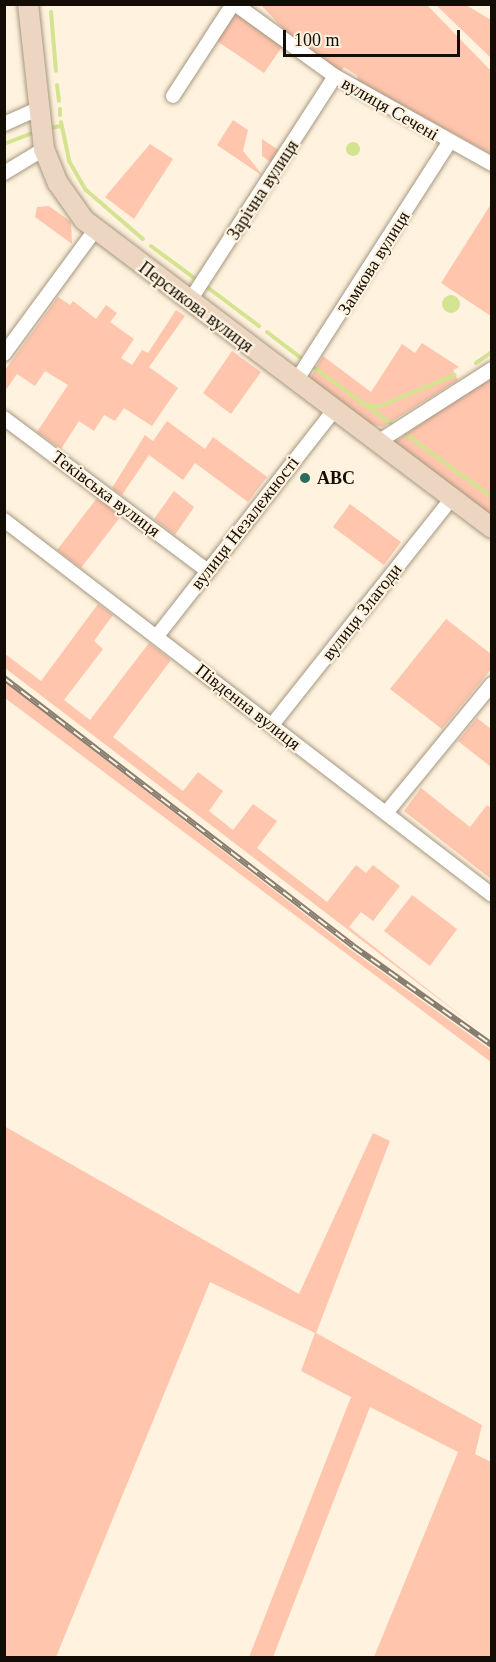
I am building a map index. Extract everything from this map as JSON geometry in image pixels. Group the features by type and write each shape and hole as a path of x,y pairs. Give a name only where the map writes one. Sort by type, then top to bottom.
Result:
{"main road":[{"name":"Персикова вулиця","path":"28,4 44,149 62,190 90,225 189,302 492,528"}],"street":[{"path":"173,96 234,4"},
{"name":"вулиця Сечені","path":"234,4 335,76 449,143 492,164"},
{"name":"Зарічна вулиця","path":"189,302 335,76"},
{"path":"4,124 38,109"},
{"name":"Замкова вулиця","path":"296,381 449,143"},
{"path":"4,173 44,149"},
{"path":"4,354 82,248 90,225"},
{"path":"378,442 492,369"},
{"name":"вулиця Незалежності","path":"157,636 334,410"},
{"name":"Теківська вулиця","path":"4,418 208,570"},
{"name":"вулиця Злагоди","path":"272,725 452,498"},
{"name":"Південна вулиця","path":"4,520 492,895"},
{"path":"386,813 492,684"}],"shaded area":[{"path":"261,5 427,5 491,71 491,154 356,80 358,76 344,67 340,72 291,37"},
{"path":"436,5 466,5 491,20 491,58"},
{"path":"234,9 284,44 264,73 214,39"},
{"path":"233,120 248,130 243,151 264,177 217,145"},
{"path":"262,139 280,151 272,163 262,156"},
{"path":"350,142 356,142 360,149 356,156 350,156 346,152 346,146"},
{"path":"150,144 173,159 134,219 105,197"},
{"path":"491,204 491,316 441,283"},
{"path":"49,206 71,222 72,244 35,217 37,207"},
{"path":"451,295 457,298 460,304 457,310 451,313 445,310 442,304 445,298"},
{"path":"58,297 70,305 73,301 96,319 106,305 117,313 110,322 134,339 121,358 132,365 142,350 148,353 176,310 185,316 149,367 178,388 152,426 124,408 115,421 104,415 94,431 79,421 61,449 37,432 68,385 45,371 35,386 17,374 5,391 5,370"},
{"path":"422,343 459,367 453,370 458,380 383,427 369,424 310,379 323,356 371,392 402,344 415,353"},
{"path":"232,351 261,372 231,414 203,393"},
{"path":"491,373 491,520 395,442"},
{"path":"167,421 205,449 213,437 267,477 248,502 195,463 183,480 149,455 122,495 112,488 145,435 153,441"},
{"path":"174,491 194,507 175,535 154,519"},
{"path":"97,498 121,516 81,568 57,550"},
{"path":"350,504 401,542 384,565 333,527"},
{"path":"98,604 113,615 94,641 103,649 64,700 90,720 149,643 171,660 113,737 183,791 198,772 223,791 209,811 233,830 253,804 277,821 257,848 327,902 356,865 366,873 373,865 400,886 373,921 361,912 349,927 473,1025 5,668 5,654 41,681"},
{"path":"446,619 491,654 492,668 442,729 390,689"},
{"path":"5,682 351,950 491,1050 491,1062 5,698"},
{"path":"477,718 491,729 491,767 458,741"},
{"path":"421,788 470,827 487,805 491,808 491,879 404,811"},
{"path":"412,895 457,929 430,966 384,931"},
{"path":"4,1126 299,1294 373,1133 390,1141 316,1333 482,1425 475,1454 491,1462 491,1657 374,1657 458,1452 370,1407 273,1657 249,1657 351,1397 301,1371 315,1333 210,1282 56,1657 5,1657"}],"waterway":[{"path":"51,12 56,71"},
{"path":"57,85 59,101"},
{"path":"60,109 60,115"},
{"path":"61,122 69,161 86,190 143,239"},
{"path":"50,128 61,126"},
{"path":"4,144 35,132"},
{"path":"151,246 197,280"},
{"path":"207,287 259,326"},
{"path":"267,332 305,361"},
{"path":"476,363 492,352"},
{"path":"312,366 364,404 378,407 455,375"},
{"path":"367,406 390,423"},
{"path":"404,433 492,497"}],"railway":[{"path":"4,678 353,946 492,1045"}],"place":[{"name":"ABC","path":"305,478"}]}
